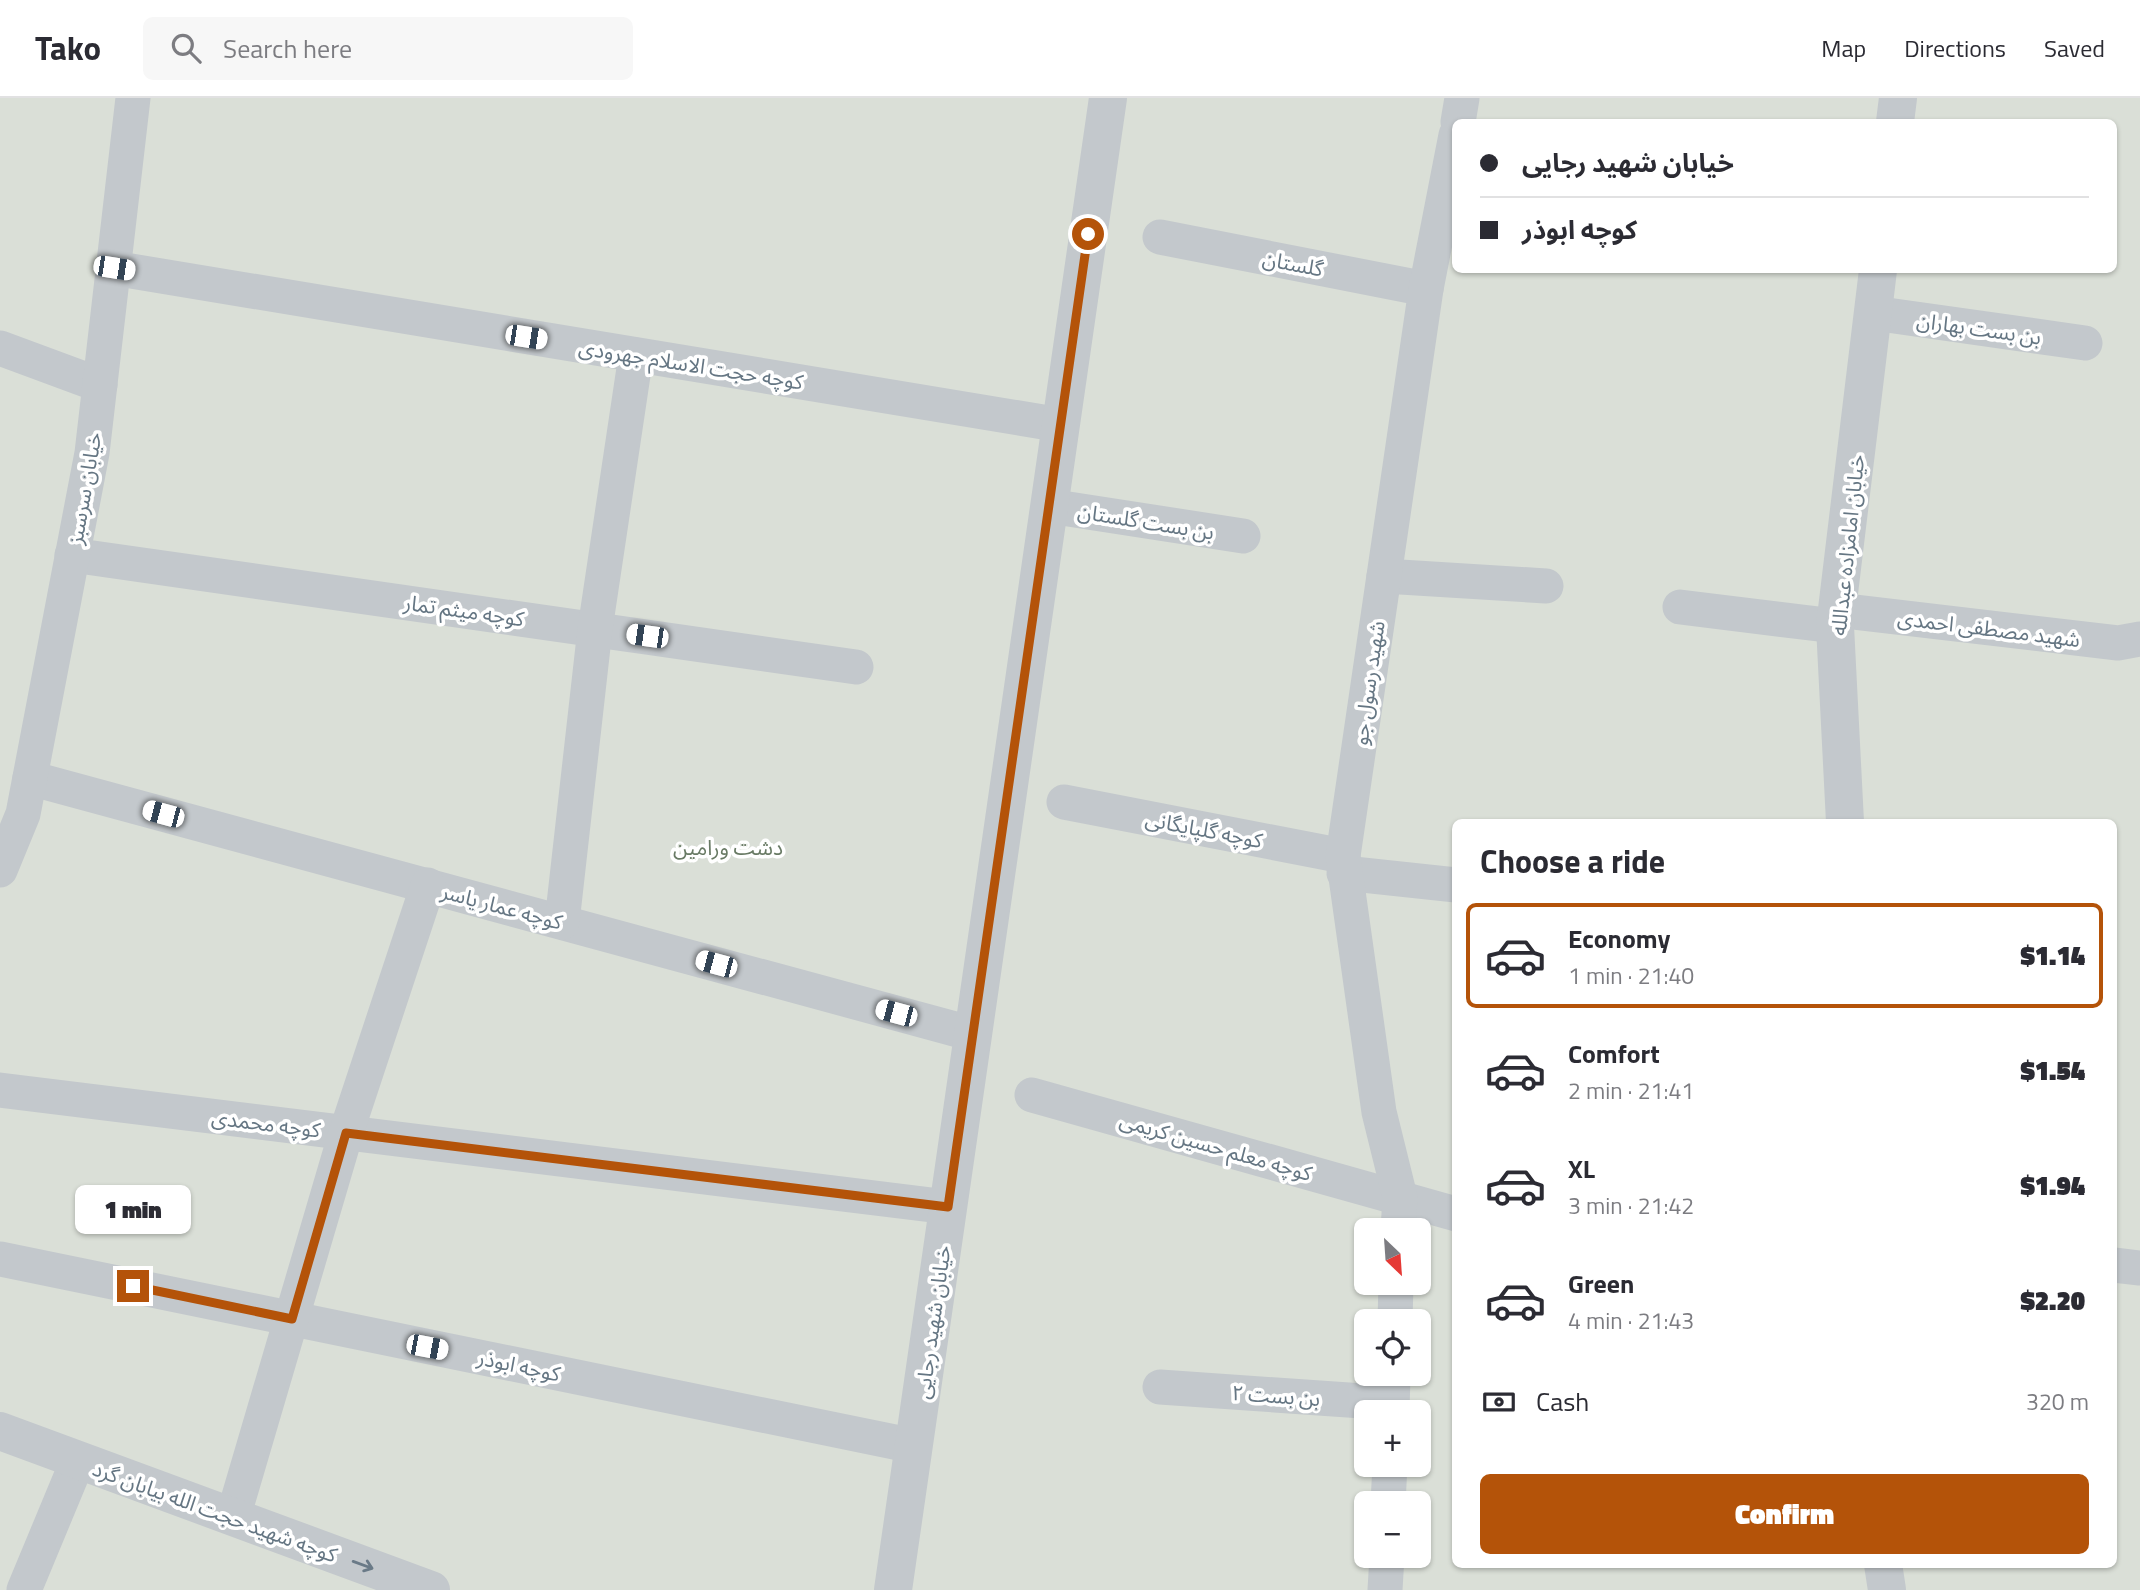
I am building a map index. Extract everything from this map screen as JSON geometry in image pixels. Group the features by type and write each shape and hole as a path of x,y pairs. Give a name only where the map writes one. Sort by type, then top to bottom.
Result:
{"street":[{"name":"خیابان سرسبز","path":"0,868 23,814 92,453 133,98"},
{"name":"خیابان شهید رجایی","path":"893,1590 1108,98"},
{"path":"1458,119 1462,98"},
{"path":"1895,119 1898,98"},
{"name":"شهید رسول جو","path":"1399,1214 1379,1112 1344,865 1426,289 1450,202 1452,180"},
{"name":"گلستان","path":"1160,237 1426,289"},
{"name":"کوچه حجت الاسلام جهرودی","path":"114,268 1061,425"},
{"name":"خیابان امامزاده عبدالله","path":"1844,819 1836,618 1878,273"},
{"name":"بن بست بهاران","path":"1872,313 2085,342"},
{"path":"0,348 100,385"},
{"path":"562,922 595,629 636,355"},
{"name":"بن بست گلستان","path":"1049,506 1243,536"},
{"name":"کوچه میثم تمار","path":"72,555 856,667"},
{"path":"1384,576 1546,586"},
{"name":"شهید مصطفی احمدی","path":"1680,607 2118,643 2140,639"},
{"name":"کوچه عمار یاسر","path":"30,778 973,1034"},
{"name":"کوچه گلپایگانی","path":"1064,802 1344,865 1452,884"},
{"path":"233,1517 346,1133 428,885"},
{"name":"کوچه محمدی","path":"0,1090 948,1207"},
{"name":"کوچه معلم حسین کریمی","path":"1032,1095 1399,1214 1452,1214"},
{"name":"کوچه ابوذر","path":"0,1259 914,1446"},
{"path":"2117,1265 2140,1268"},
{"name":"بن بست ۲","path":"1160,1387 1392,1396"},
{"name":"کوچه شهید حجت الله بیابان گرد","path":"0,1431 431,1590"},
{"path":"24,1590 78,1460"},
{"path":"1385,1590 1386,1568"},
{"path":"1883,1568 1886,1590"}],"green space":[{"name":"دشت ورامین","path":"0,98 2140,98 2140,1590 0,1590"}],"route":[{"path":"133,1286 292,1319 346,1133 948,1207 1088,234"}]}
